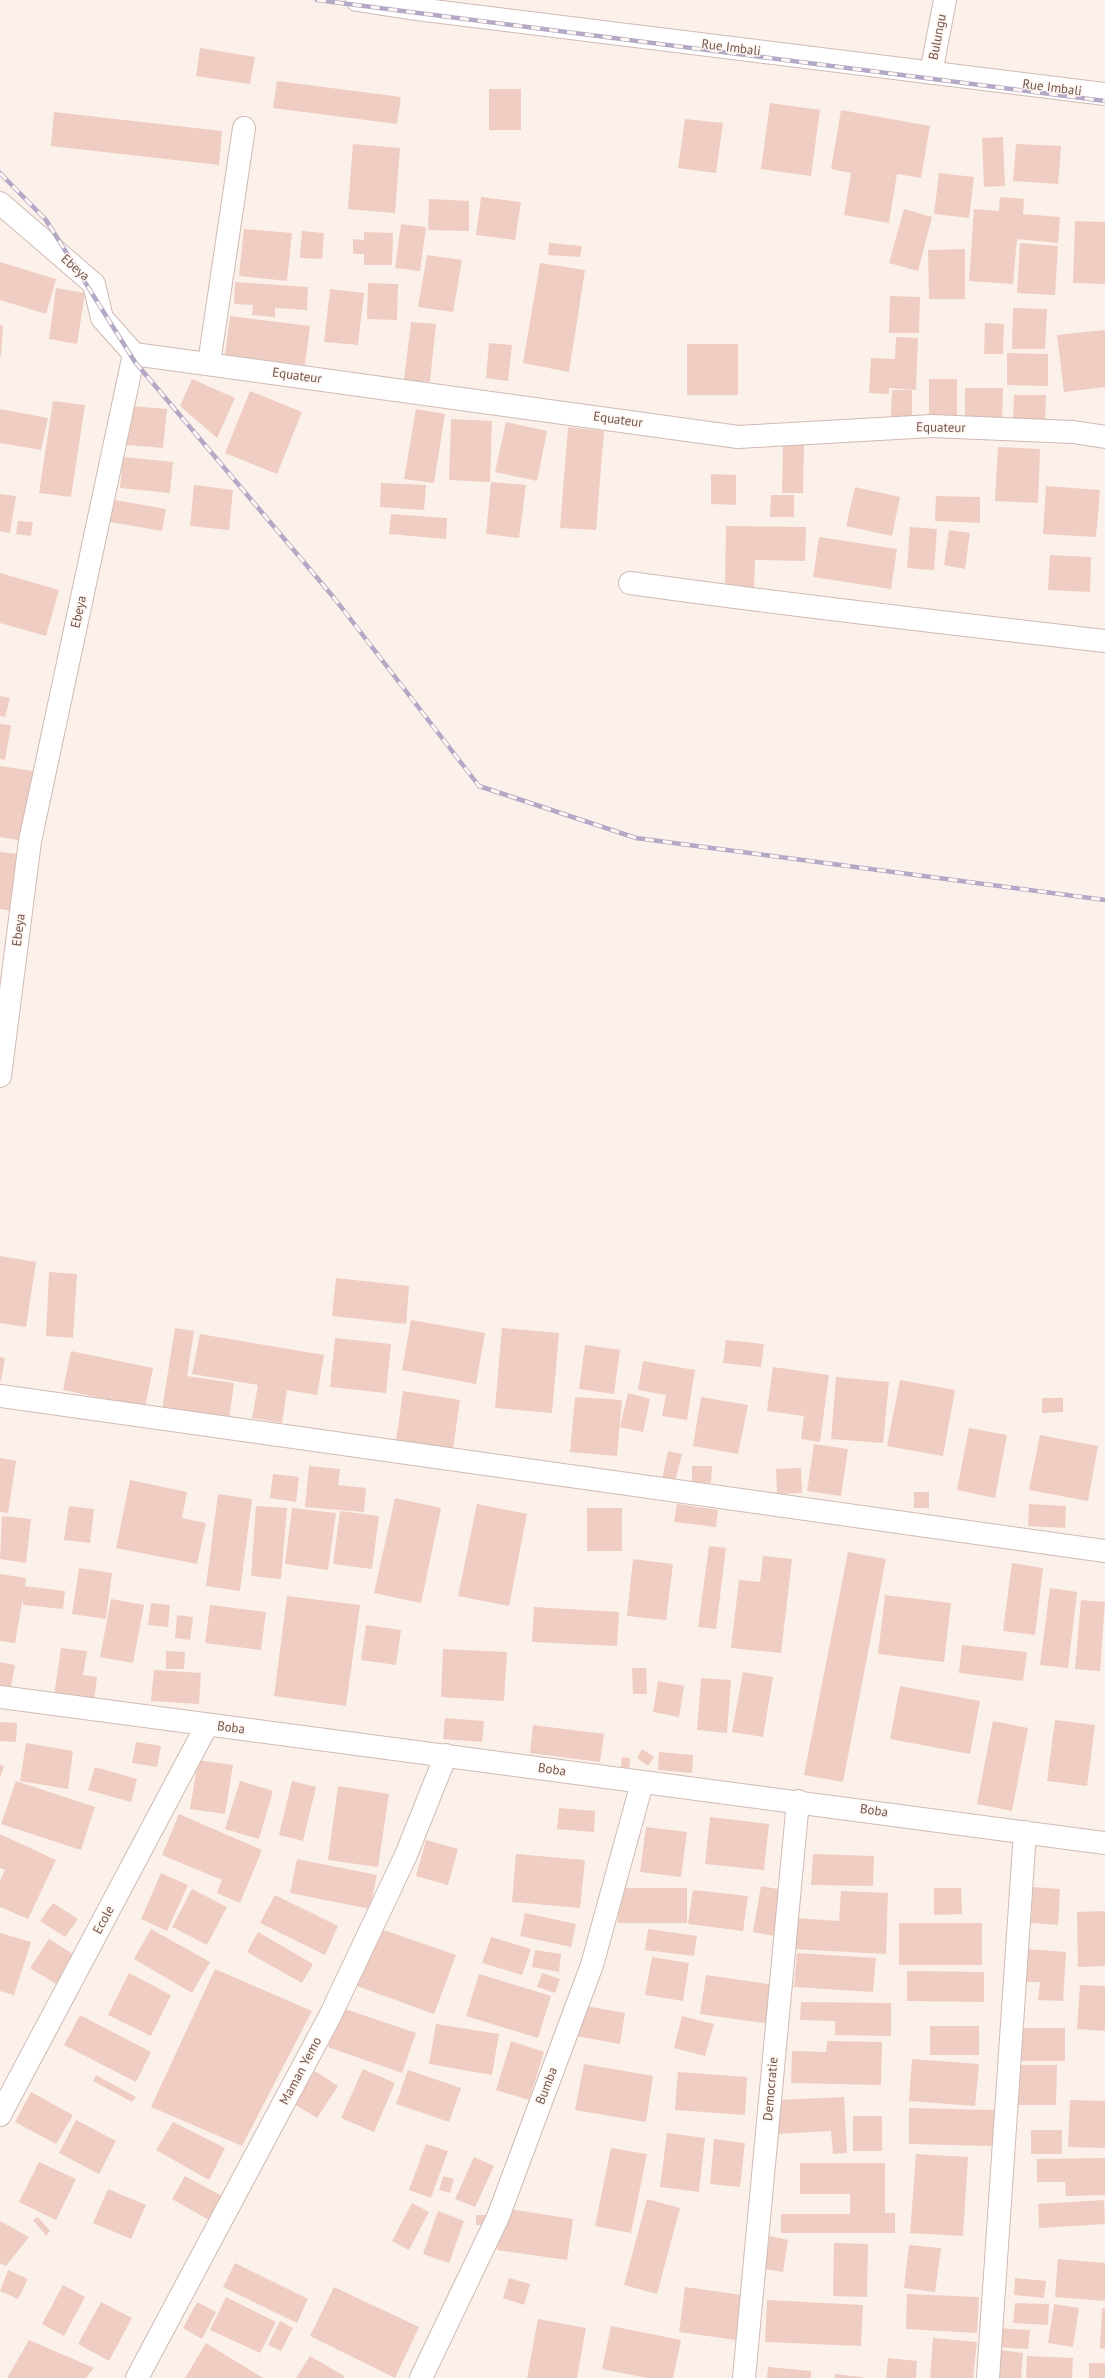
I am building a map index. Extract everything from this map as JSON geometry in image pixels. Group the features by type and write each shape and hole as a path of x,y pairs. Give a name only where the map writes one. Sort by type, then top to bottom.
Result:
{"street":[{"name":"Rue Imbali","path":"356,0 410,4 931,73 1105,94"},
{"name":"Bulungu","path":"931,73 945,0"},
{"path":"209,363 244,128"},
{"name":"Ebeya","path":"0,203 94,284 102,318 134,354 30,842 0,1076"},
{"name":"Equateur","path":"134,354 209,363 738,437 932,426 1073,432 1105,437"},
{"path":"630,584 798,606 937,620 1105,641"},
{"path":"0,1396 1105,1551"},
{"name":"Boba","path":"0,1697 446,1755 642,1783 798,1801 1105,1843"},
{"name":"Ecole","path":"0,2116 207,1725"},
{"name":"Maman Yemo","path":"137,2378 330,2016 406,1855 446,1755"},
{"name":"Bumba","path":"421,2378 498,2216 587,1980 642,1783"},
{"name":"Democratie","path":"744,2378 798,1801"},
{"path":"988,2378 1025,1832"}],"building":[{"path":"200,48 255,57 250,84 196,76"},
{"path":"277,81 401,97 397,124 273,108"},
{"path":"489,89 521,89 521,130 489,130"},
{"path":"770,103 820,110 811,176 761,169"},
{"path":"841,110 930,126 921,178 897,174 889,223 844,215 851,173 831,169"},
{"path":"54,112 222,131 219,165 51,146"},
{"path":"685,119 723,123 716,173 678,168"},
{"path":"1003,137 1005,186 984,187 982,138"},
{"path":"353,144 400,148 395,213 348,209"},
{"path":"1016,144 1061,146 1058,184 1013,181"},
{"path":"939,173 974,177 969,218 934,214"},
{"path":"481,197 521,202 515,240 476,235"},
{"path":"1000,197 1024,199 1023,214 1060,217 1058,243 1017,239 1013,284 969,281 974,209 999,211"},
{"path":"429,199 469,201 469,231 428,230"},
{"path":"904,209 932,217 918,271 889,263"},
{"path":"1075,221 1105,222 1105,284 1073,283"},
{"path":"401,224 426,227 420,271 395,268"},
{"path":"244,229 292,233 287,281 239,276"},
{"path":"302,231 324,233 322,259 300,258"},
{"path":"364,232 393,233 392,265 364,265 364,254 353,254 353,239 364,240"},
{"path":"549,243 582,246 580,257 548,255"},
{"path":"1020,243 1058,246 1055,295 1017,293"},
{"path":"965,249 965,299 929,299 928,250"},
{"path":"427,255 462,260 453,312 418,307"},
{"path":"0,262 56,279 46,314 0,300"},
{"path":"540,263 585,270 569,372 523,363"},
{"path":"235,282 308,287 307,310 275,308 275,317 252,315 253,305 234,304"},
{"path":"368,283 398,284 397,320 367,319"},
{"path":"56,288 85,293 77,344 49,339"},
{"path":"330,289 364,293 358,345 324,342"},
{"path":"890,296 920,297 919,333 889,333"},
{"path":"1013,308 1047,309 1045,349 1012,349"},
{"path":"230,316 310,326 305,365 225,355"},
{"path":"411,322 436,324 430,382 404,380"},
{"path":"985,323 1004,324 1003,354 984,354"},
{"path":"0,325 3,326 1,356 0,356"},
{"path":"1105,330 1105,387 1064,392 1057,335"},
{"path":"896,337 918,338 916,390 889,388 889,394 869,393 871,358 895,359"},
{"path":"489,343 512,345 508,381 486,378"},
{"path":"687,344 738,344 738,395 687,395"},
{"path":"1007,353 1048,354 1048,386 1007,385"},
{"path":"192,379 235,398 217,438 180,406"},
{"path":"929,379 957,379 957,421 929,421"},
{"path":"965,388 1003,388 1002,422 965,422"},
{"path":"892,390 912,390 912,416 891,416"},
{"path":"250,391 302,412 277,474 225,453"},
{"path":"1014,395 1046,395 1045,424 1013,424"},
{"path":"53,401 85,405 71,497 39,493"},
{"path":"119,405 167,409 163,448 116,444"},
{"path":"0,409 48,418 41,450 0,443"},
{"path":"416,409 445,414 434,483 404,479"},
{"path":"451,419 492,421 490,482 449,480"},
{"path":"506,422 547,431 537,481 495,472"},
{"path":"568,427 604,431 596,530 560,528"},
{"path":"783,445 804,445 803,493 782,493"},
{"path":"998,447 1040,449 1038,503 995,501"},
{"path":"123,457 173,462 170,493 120,488"},
{"path":"711,474 736,475 736,505 711,504"},
{"path":"491,482 526,485 519,538 486,534"},
{"path":"381,483 426,485 424,510 380,507"},
{"path":"194,485 233,490 229,530 190,526"},
{"path":"1046,486 1100,490 1096,537 1043,534"},
{"path":"855,487 900,497 892,536 846,526"},
{"path":"0,494 16,496 10,533 0,531"},
{"path":"771,495 794,495 794,517 770,517"},
{"path":"936,496 980,497 980,523 935,521"},
{"path":"109,499 166,509 162,531 105,521"},
{"path":"391,514 447,518 446,539 389,534"},
{"path":"18,521 33,522 31,536 16,534"},
{"path":"726,526 806,527 805,561 755,560 754,588 725,587"},
{"path":"910,527 937,529 934,570 907,568"},
{"path":"949,530 970,533 965,569 944,565"},
{"path":"819,537 897,549 891,589 813,577"},
{"path":"1050,555 1091,557 1090,592 1048,590"},
{"path":"0,573 59,590 46,636 0,623"},
{"path":"0,696 10,698 5,717 0,716"},
{"path":"0,724 11,725 5,760 0,759"},
{"path":"0,766 33,771 23,841 0,837"},
{"path":"0,852 20,854 13,911 0,909"},
{"path":"0,1256 36,1262 26,1327 0,1323"},
{"path":"49,1272 77,1274 73,1338 46,1336"},
{"path":"336,1278 409,1286 406,1324 332,1316"},
{"path":"411,1320 485,1333 476,1384 402,1370"},
{"path":"175,1328 194,1331 187,1376 234,1383 229,1420 162,1410"},
{"path":"502,1328 559,1333 552,1413 495,1408"},
{"path":"200,1334 324,1355 317,1395 287,1390 282,1423 252,1418 258,1385 192,1374"},
{"path":"335,1338 391,1344 386,1393 330,1387"},
{"path":"726,1340 764,1344 761,1367 723,1363"},
{"path":"585,1345 620,1350 614,1394 579,1389"},
{"path":"71,1351 153,1368 145,1407 63,1390"},
{"path":"0,1357 5,1358 1,1381 0,1381"},
{"path":"643,1361 695,1370 687,1420 662,1416 666,1395 638,1390"},
{"path":"773,1367 829,1375 820,1442 801,1439 804,1416 767,1411"},
{"path":"836,1377 889,1382 883,1443 831,1439"},
{"path":"900,1380 955,1390 943,1456 887,1446"},
{"path":"403,1391 460,1400 453,1449 396,1441"},
{"path":"628,1393 650,1399 643,1432 620,1427"},
{"path":"575,1397 622,1400 617,1456 570,1452"},
{"path":"701,1397 748,1405 738,1454 693,1446"},
{"path":"1042,1398 1063,1398 1063,1412 1042,1413"},
{"path":"969,1428 1007,1435 995,1498 957,1490"},
{"path":"1040,1435 1098,1446 1088,1501 1029,1490"},
{"path":"814,1444 848,1449 841,1496 807,1491"},
{"path":"668,1451 682,1454 675,1482 662,1479"},
{"path":"0,1458 16,1461 8,1513 0,1512"},
{"path":"309,1466 340,1469 338,1485 366,1488 364,1512 305,1507"},
{"path":"692,1466 712,1466 711,1483 692,1482"},
{"path":"801,1468 802,1493 777,1494 776,1469"},
{"path":"273,1474 299,1477 296,1502 270,1498"},
{"path":"130,1480 187,1492 182,1518 206,1523 197,1564 116,1548"},
{"path":"914,1492 929,1492 929,1508 914,1508"},
{"path":"218,1494 252,1499 240,1591 206,1586"},
{"path":"395,1498 441,1508 421,1603 374,1593"},
{"path":"477,1504 527,1514 509,1606 458,1596"},
{"path":"677,1504 718,1510 716,1527 674,1522"},
{"path":"1029,1504 1066,1506 1065,1528 1028,1526"},
{"path":"69,1506 94,1509 90,1543 64,1540"},
{"path":"256,1506 287,1508 281,1579 251,1576"},
{"path":"292,1508 336,1513 328,1570 285,1564"},
{"path":"587,1508 622,1508 622,1551 587,1551"},
{"path":"340,1511 379,1516 372,1569 333,1564"},
{"path":"2,1516 31,1519 26,1563 0,1559"},
{"path":"709,1546 726,1548 716,1629 698,1627"},
{"path":"848,1552 886,1559 843,1782 804,1775"},
{"path":"763,1556 792,1559 781,1653 731,1648 739,1580 760,1582"},
{"path":"633,1559 673,1564 666,1620 627,1616"},
{"path":"1012,1563 1043,1568 1035,1635 1003,1631"},
{"path":"79,1568 112,1573 106,1619 72,1614"},
{"path":"0,1574 26,1578 25,1586 65,1591 63,1609 23,1605 23,1597 15,1643 0,1641"},
{"path":"1050,1588 1077,1592 1068,1668 1040,1665"},
{"path":"885,1595 951,1603 944,1662 878,1654"},
{"path":"287,1596 360,1605 346,1706 274,1696"},
{"path":"111,1599 144,1605 133,1663 100,1657"},
{"path":"1081,1600 1105,1602 1100,1671 1075,1669"},
{"path":"151,1603 170,1605 168,1627 148,1625"},
{"path":"210,1605 266,1612 261,1650 205,1643"},
{"path":"534,1607 619,1612 617,1646 532,1642"},
{"path":"177,1615 193,1617 190,1640 175,1638"},
{"path":"366,1625 401,1630 396,1665 361,1660"},
{"path":"962,1645 1027,1652 1023,1681 959,1673"},
{"path":"61,1648 87,1651 83,1675 97,1677 94,1701 54,1696"},
{"path":"443,1649 507,1652 504,1701 441,1697"},
{"path":"166,1651 185,1652 184,1669 166,1669"},
{"path":"0,1662 15,1665 11,1687 0,1685"},
{"path":"632,1668 646,1668 647,1694 633,1694"},
{"path":"154,1670 201,1673 199,1704 151,1701"},
{"path":"743,1672 773,1677 763,1737 732,1732"},
{"path":"701,1678 731,1680 727,1733 697,1730"},
{"path":"658,1681 684,1686 679,1717 653,1712"},
{"path":"900,1686 980,1701 970,1754 890,1739"},
{"path":"445,1718 484,1721 482,1742 443,1739"},
{"path":"1055,1720 1095,1725 1087,1786 1047,1781"},
{"path":"993,1721 1028,1728 1012,1811 977,1804"},
{"path":"0,1722 17,1723 16,1742 0,1741"},
{"path":"533,1725 604,1734 600,1762 530,1753"},
{"path":"136,1742 161,1746 157,1767 132,1763"},
{"path":"26,1743 73,1751 68,1789 20,1781"},
{"path":"642,1749 654,1757 648,1766 637,1758"},
{"path":"659,1752 693,1755 692,1773 658,1770"},
{"path":"622,1757 630,1758 629,1773 620,1773"},
{"path":"198,1760 233,1765 225,1814 190,1809"},
{"path":"0,1765 4,1766 0,1778"},
{"path":"95,1767 137,1779 131,1802 88,1790"},
{"path":"16,1781 95,1807 81,1850 1,1824"},
{"path":"240,1781 273,1791 259,1839 225,1829"},
{"path":"292,1781 316,1787 303,1841 279,1835"},
{"path":"338,1786 389,1794 378,1867 328,1860"},
{"path":"559,1808 595,1811 594,1832 557,1829"},
{"path":"179,1814 262,1850 240,1903 217,1893 222,1880 162,1855"},
{"path":"710,1817 769,1824 764,1870 705,1864"},
{"path":"646,1827 687,1832 681,1877 640,1872"},
{"path":"0,1834 56,1860 28,1919 0,1907 0,1881 5,1870 0,1868"},
{"path":"426,1840 458,1849 448,1885 416,1876"},
{"path":"516,1854 585,1860 580,1908 512,1902"},
{"path":"813,1854 874,1856 873,1886 811,1885"},
{"path":"297,1859 377,1875 370,1909 290,1893"},
{"path":"161,1873 188,1885 167,1931 141,1919"},
{"path":"761,1886 783,1890 774,1936 753,1932"},
{"path":"1033,1887 1060,1889 1058,1925 1031,1923"},
{"path":"618,1888 687,1888 687,1923 618,1923"},
{"path":"934,1888 961,1888 962,1914 934,1915"},
{"path":"192,1889 227,1907 207,1945 172,1927"},
{"path":"693,1890 748,1896 743,1931 688,1924"},
{"path":"841,1891 888,1893 886,1954 793,1949 794,1918 839,1921"},
{"path":"275,1895 338,1926 325,1955 260,1923"},
{"path":"53,1903 78,1919 65,1937 40,1921"},
{"path":"1105,1911 1105,1966 1078,1967 1077,1912"},
{"path":"525,1913 576,1924 571,1947 520,1936"},
{"path":"899,1923 982,1923 982,1965 899,1965"},
{"path":"375,1927 456,1955 434,2014 354,1985"},
{"path":"151,1929 210,1962 192,1993 134,1959"},
{"path":"648,1929 697,1936 694,1956 645,1950"},
{"path":"258,1932 313,1964 302,1983 247,1952"},
{"path":"0,1933 31,1942 14,1995 0,1991"},
{"path":"491,1937 531,1949 522,1975 482,1963"},
{"path":"49,1939 79,1958 61,1987 30,1968"},
{"path":"1027,1949 1066,1952 1063,2001 1038,2000 1040,1982 1025,1982"},
{"path":"535,1950 561,1954 559,1972 532,1967"},
{"path":"797,1953 876,1958 873,1992 794,1987"},
{"path":"652,1957 689,1963 683,2001 645,1995"},
{"path":"215,1969 312,2011 242,2146 151,2107"},
{"path":"907,1971 984,1972 984,2002 907,2001"},
{"path":"129,1973 171,1995 151,2036 108,2015"},
{"path":"542,1973 560,1979 555,1993 537,1987"},
{"path":"479,1974 551,1996 538,2038 466,2016"},
{"path":"706,1975 775,1985 770,2024 700,2014"},
{"path":"1080,1985 1105,1986 1105,2031 1077,2029"},
{"path":"801,2002 891,2003 891,2036 835,2035 835,2021 800,2020"},
{"path":"580,2005 625,2013 620,2044 575,2036"},
{"path":"342,2008 416,2033 402,2073 328,2047"},
{"path":"80,2015 151,2052 136,2082 64,2045"},
{"path":"682,2016 714,2024 705,2056 674,2048"},
{"path":"436,2024 499,2034 492,2075 429,2064"},
{"path":"930,2026 979,2026 979,2055 930,2055"},
{"path":"1018,2028 1065,2028 1065,2061 1018,2061"},
{"path":"511,2041 544,2052 529,2100 496,2090"},
{"path":"827,2041 882,2042 881,2085 791,2083 792,2051 826,2052"},
{"path":"912,2059 979,2064 975,2106 909,2101"},
{"path":"584,2064 653,2076 646,2122 575,2110"},
{"path":"1015,2065 1057,2065 1056,2105 1015,2105"},
{"path":"363,2069 395,2083 374,2132 341,2118"},
{"path":"408,2070 461,2088 449,2122 396,2104"},
{"path":"315,2071 338,2086 317,2118 294,2104"},
{"path":"678,2072 747,2077 745,2115 675,2110"},
{"path":"96,2075 136,2097 132,2102 93,2081"},
{"path":"31,2092 73,2115 56,2144 15,2122"},
{"path":"844,2097 847,2153 833,2154 831,2131 776,2134 775,2100"},
{"path":"1070,2100 1105,2101 1105,2148 1068,2147"},
{"path":"909,2108 994,2110 993,2146 909,2144"},
{"path":"853,2116 882,2116 882,2151 853,2151"},
{"path":"76,2120 116,2141 99,2174 59,2153"},
{"path":"173,2122 225,2148 209,2180 156,2150"},
{"path":"1031,2130 1062,2130 1062,2154 1031,2154"},
{"path":"667,2133 705,2138 699,2192 660,2187"},
{"path":"714,2139 745,2143 740,2187 710,2184"},
{"path":"426,2144 448,2151 431,2198 409,2190"},
{"path":"611,2148 647,2154 631,2233 595,2226"},
{"path":"916,2154 968,2157 963,2236 910,2233"},
{"path":"474,2157 494,2166 475,2207 455,2199"},
{"path":"1105,2158 1105,2195 1066,2196 1065,2182 1037,2182 1037,2159"},
{"path":"39,2162 76,2179 56,2220 19,2202"},
{"path":"800,2163 885,2163 885,2213 895,2213 895,2233 781,2233 781,2214 850,2214 850,2194 800,2194"},
{"path":"185,2176 222,2196 209,2220 172,2199"},
{"path":"443,2176 454,2179 450,2193 439,2190"},
{"path":"108,2189 146,2205 131,2239 93,2223"},
{"path":"647,2199 680,2208 657,2294 624,2285"},
{"path":"1104,2200 1105,2224 1039,2228 1038,2204"},
{"path":"412,2203 429,2212 409,2250 392,2241"},
{"path":"503,2208 573,2219 567,2260 497,2250"},
{"path":"438,2211 464,2221 449,2263 423,2254"},
{"path":"476,2215 486,2215 486,2225 476,2225"},
{"path":"38,2217 50,2231 46,2236 33,2220"},
{"path":"0,2221 29,2237 6,2266 0,2263"},
{"path":"770,2236 788,2240 783,2272 765,2269"},
{"path":"834,2243 868,2244 867,2297 833,2296"},
{"path":"909,2245 941,2248 935,2292 904,2288"},
{"path":"1058,2259 1105,2263 1105,2301 1055,2297"},
{"path":"235,2263 308,2299 297,2323 223,2287"},
{"path":"8,2270 28,2279 18,2299 0,2291"},
{"path":"509,2278 530,2284 524,2305 503,2298"},
{"path":"1015,2278 1046,2281 1044,2298 1014,2295"},
{"path":"63,2285 85,2297 64,2336 42,2324"},
{"path":"334,2287 419,2327 395,2378 310,2336"},
{"path":"685,2287 742,2295 736,2340 679,2332"},
{"path":"907,2294 979,2297 977,2333 906,2329"},
{"path":"226,2297 276,2322 260,2353 210,2330"},
{"path":"767,2300 863,2305 861,2346 765,2342"},
{"path":"101,2302 132,2318 109,2361 78,2344"},
{"path":"197,2302 216,2312 202,2339 183,2328"},
{"path":"1015,2303 1049,2304 1048,2325 1013,2323"},
{"path":"1054,2304 1079,2308 1073,2347 1048,2343"},
{"path":"1102,2308 1105,2308 1105,2349 1100,2348"},
{"path":"538,2319 586,2328 577,2378 527,2378"},
{"path":"280,2321 293,2328 281,2351 268,2345"},
{"path":"611,2326 681,2340 673,2378 647,2378 602,2369"},
{"path":"996,2328 1030,2330 1028,2349 995,2347"},
{"path":"933,2338 977,2342 973,2378 930,2378"},
{"path":"29,2340 94,2368 86,2378 7,2378"},
{"path":"206,2343 263,2378 185,2378"},
{"path":"999,2350 1023,2353 1021,2378 996,2378"},
{"path":"310,2356 344,2376 343,2378 296,2378"},
{"path":"1027,2356 1073,2358 1072,2378 1026,2378"},
{"path":"888,2358 917,2361 916,2378 886,2378"},
{"path":"1089,2363 1105,2363 1105,2378 1089,2378"},
{"path":"768,2367 811,2371 811,2378 767,2378"},
{"path":"835,2374 862,2377 862,2378 835,2378"}],"railway":[{"path":"317,0 1105,101"},
{"path":"0,173 46,220 135,362 335,599 479,786 636,838 1105,900"}]}
